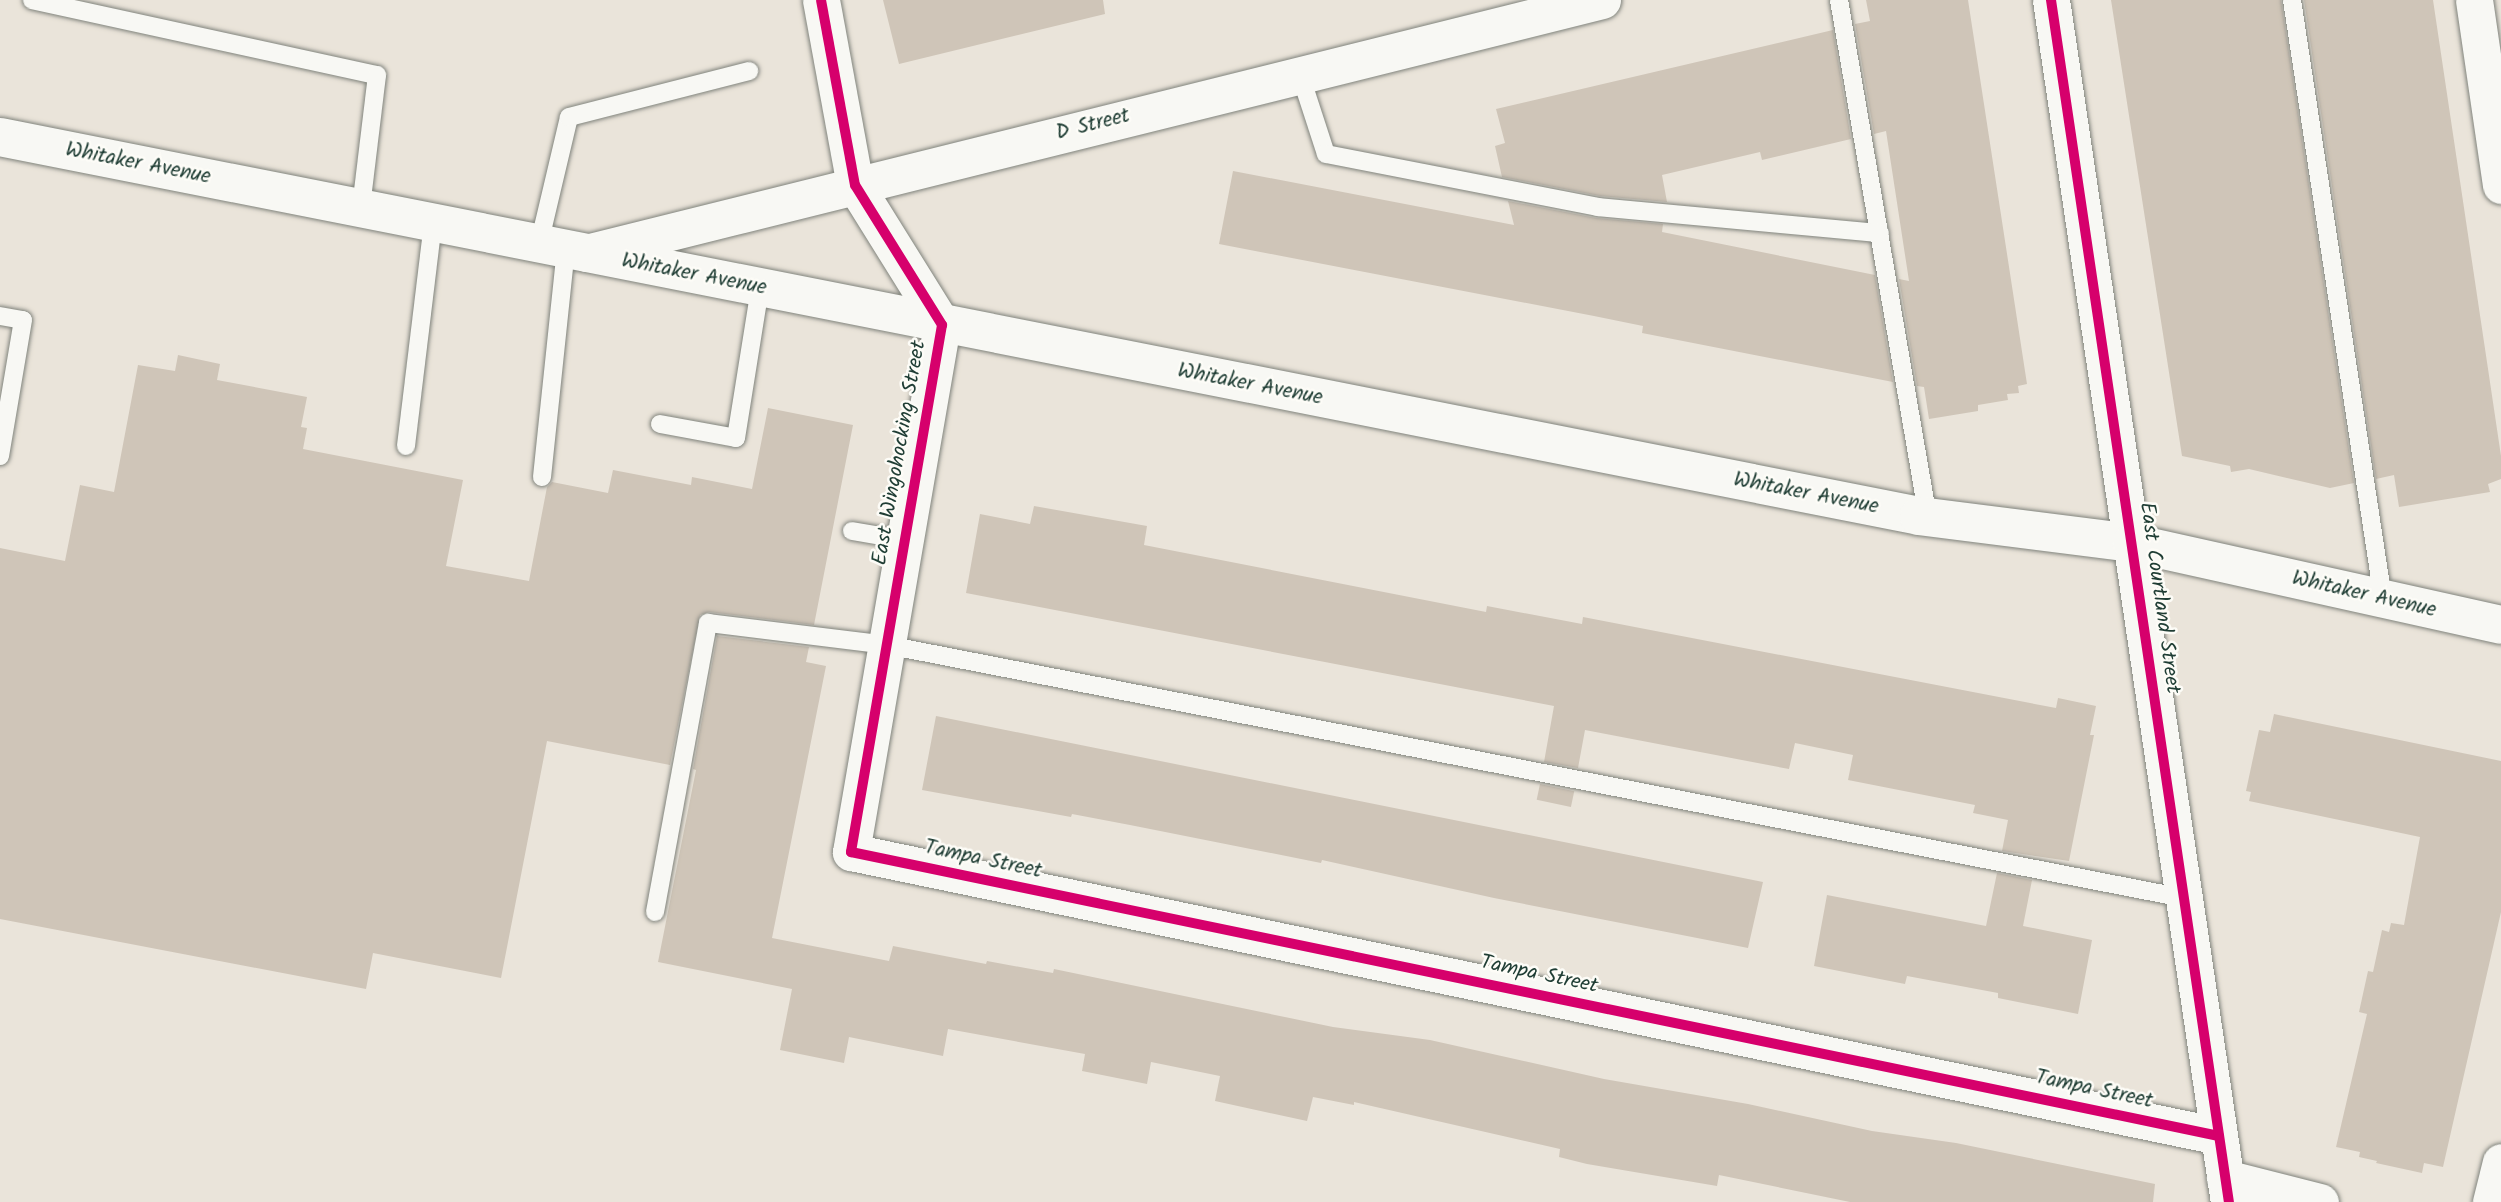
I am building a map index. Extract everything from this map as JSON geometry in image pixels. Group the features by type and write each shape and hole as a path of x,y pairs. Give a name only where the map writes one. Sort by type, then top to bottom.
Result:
{"main road":[{"name":"Whitaker Avenue","path":"0,137 1928,518 2132,543 2501,625"}],"street":[{"name":"East Wingohocking Street","path":"821,0 855,185 942,325 851,852"},
{"name":"D Street","path":"563,249 855,185 1602,0"},
{"name":"East Courtland Street","path":"2051,0 2227,1190"},
{"path":"2474,0 2501,184"},
{"name":"Tampa Street","path":"851,852 2219,1136"},
{"path":"2491,1202 2501,1162"},
{"path":"2227,1190 2320,1202"}],"lane":[{"path":"32,0 377,75 361,208"},
{"path":"1839,0 1928,518"},
{"path":"2292,0 2383,599"},
{"path":"542,477 563,249 569,117 749,71"},
{"path":"1300,74 1326,154 1598,207 1880,233"},
{"path":"406,446 433,223"},
{"path":"660,424 736,438 760,288"},
{"path":"0,316 23,320 0,456"},
{"path":"852,531 905,540"},
{"path":"655,912 708,623 887,645 2184,898"}],"building":[{"path":"883,0 1103,0 1105,14 899,64"},
{"path":"1866,0 1968,0 2027,384 2018,386 2019,393 2007,394 2008,400 1978,405 1978,411 1929,419 1924,387 1917,386 1899,279 1909,281 1886,131 1874,134 1855,24 1870,21"},
{"path":"2111,0 2281,0 2354,483 2330,488 2249,469 2231,472 2230,466 2182,456"},
{"path":"2304,0 2433,0 2501,456 2501,479 2488,484 2490,492 2399,507 2394,475 2376,479"},
{"path":"1833,30 1851,139 1762,160 1760,152 1662,175 1667,202 1600,196 1502,177 1495,146 1505,143 1496,109"},
{"path":"1233,171 1514,225 1508,201 1596,218 1663,224 1662,232 1875,275 1893,382 1642,333 1643,326 1219,244"},
{"path":"178,355 220,364 217,380 307,397 301,427 307,428 303,449 463,480 446,566 529,581 547,487 552,482 608,493 613,470 691,485 692,477 752,489 768,408 853,425 814,625 709,612 700,615 670,765 547,741 501,978 373,953 366,989 0,919 0,548 65,561 80,485 114,492 138,365 175,371"},
{"path":"1034,506 1147,526 1144,545 1486,612 1487,606 1582,624 1583,617 2056,708 2058,698 2096,706 2090,735 2094,735 2069,861 2002,851 2008,820 1973,813 1975,805 1848,780 1853,755 1795,743 1789,769 1585,730 1578,768 1544,762 1554,706 966,593 980,514 1030,524"},
{"path":"717,636 809,647 806,662 826,666 772,938 889,961 893,946 986,964 987,961 1053,973 1054,969 1333,1027 1430,1040 1604,1079 1748,1104 1872,1131 1956,1143 2155,1184 2153,1202 1850,1202 1719,1175 1717,1186 1587,1164 1559,1157 1560,1149 1354,1102 1354,1105 1313,1097 1307,1121 1215,1101 1220,1076 1151,1062 1147,1084 1082,1071 1085,1054 948,1029 943,1056 849,1037 844,1063 780,1050 792,989 658,962 696,770 693,769"},
{"path":"2274,714 2501,761 2501,912 2443,1167 2424,1163 2422,1173 2376,1163 2377,1161 2359,1157 2360,1152 2336,1147 2367,1014 2359,1012 2368,971 2373,972 2382,930 2389,932 2391,923 2404,925 2420,837 2249,801 2251,792 2246,791 2259,730 2270,732"},
{"path":"936,716 1763,882 1748,948 1494,898 1322,860 1321,863 1072,814 1071,817 922,790"},
{"path":"1540,784 1574,791 1571,807 1537,800"},
{"path":"1997,873 2032,880 2023,926 2092,940 2078,1014 1998,998 1998,993 1907,976 1905,984 1814,966 1827,895 1986,926"}],"cycle path":[{"path":"821,0 855,185 942,325 851,852 2219,1136"},
{"path":"2051,0 2229,1202"}]}
